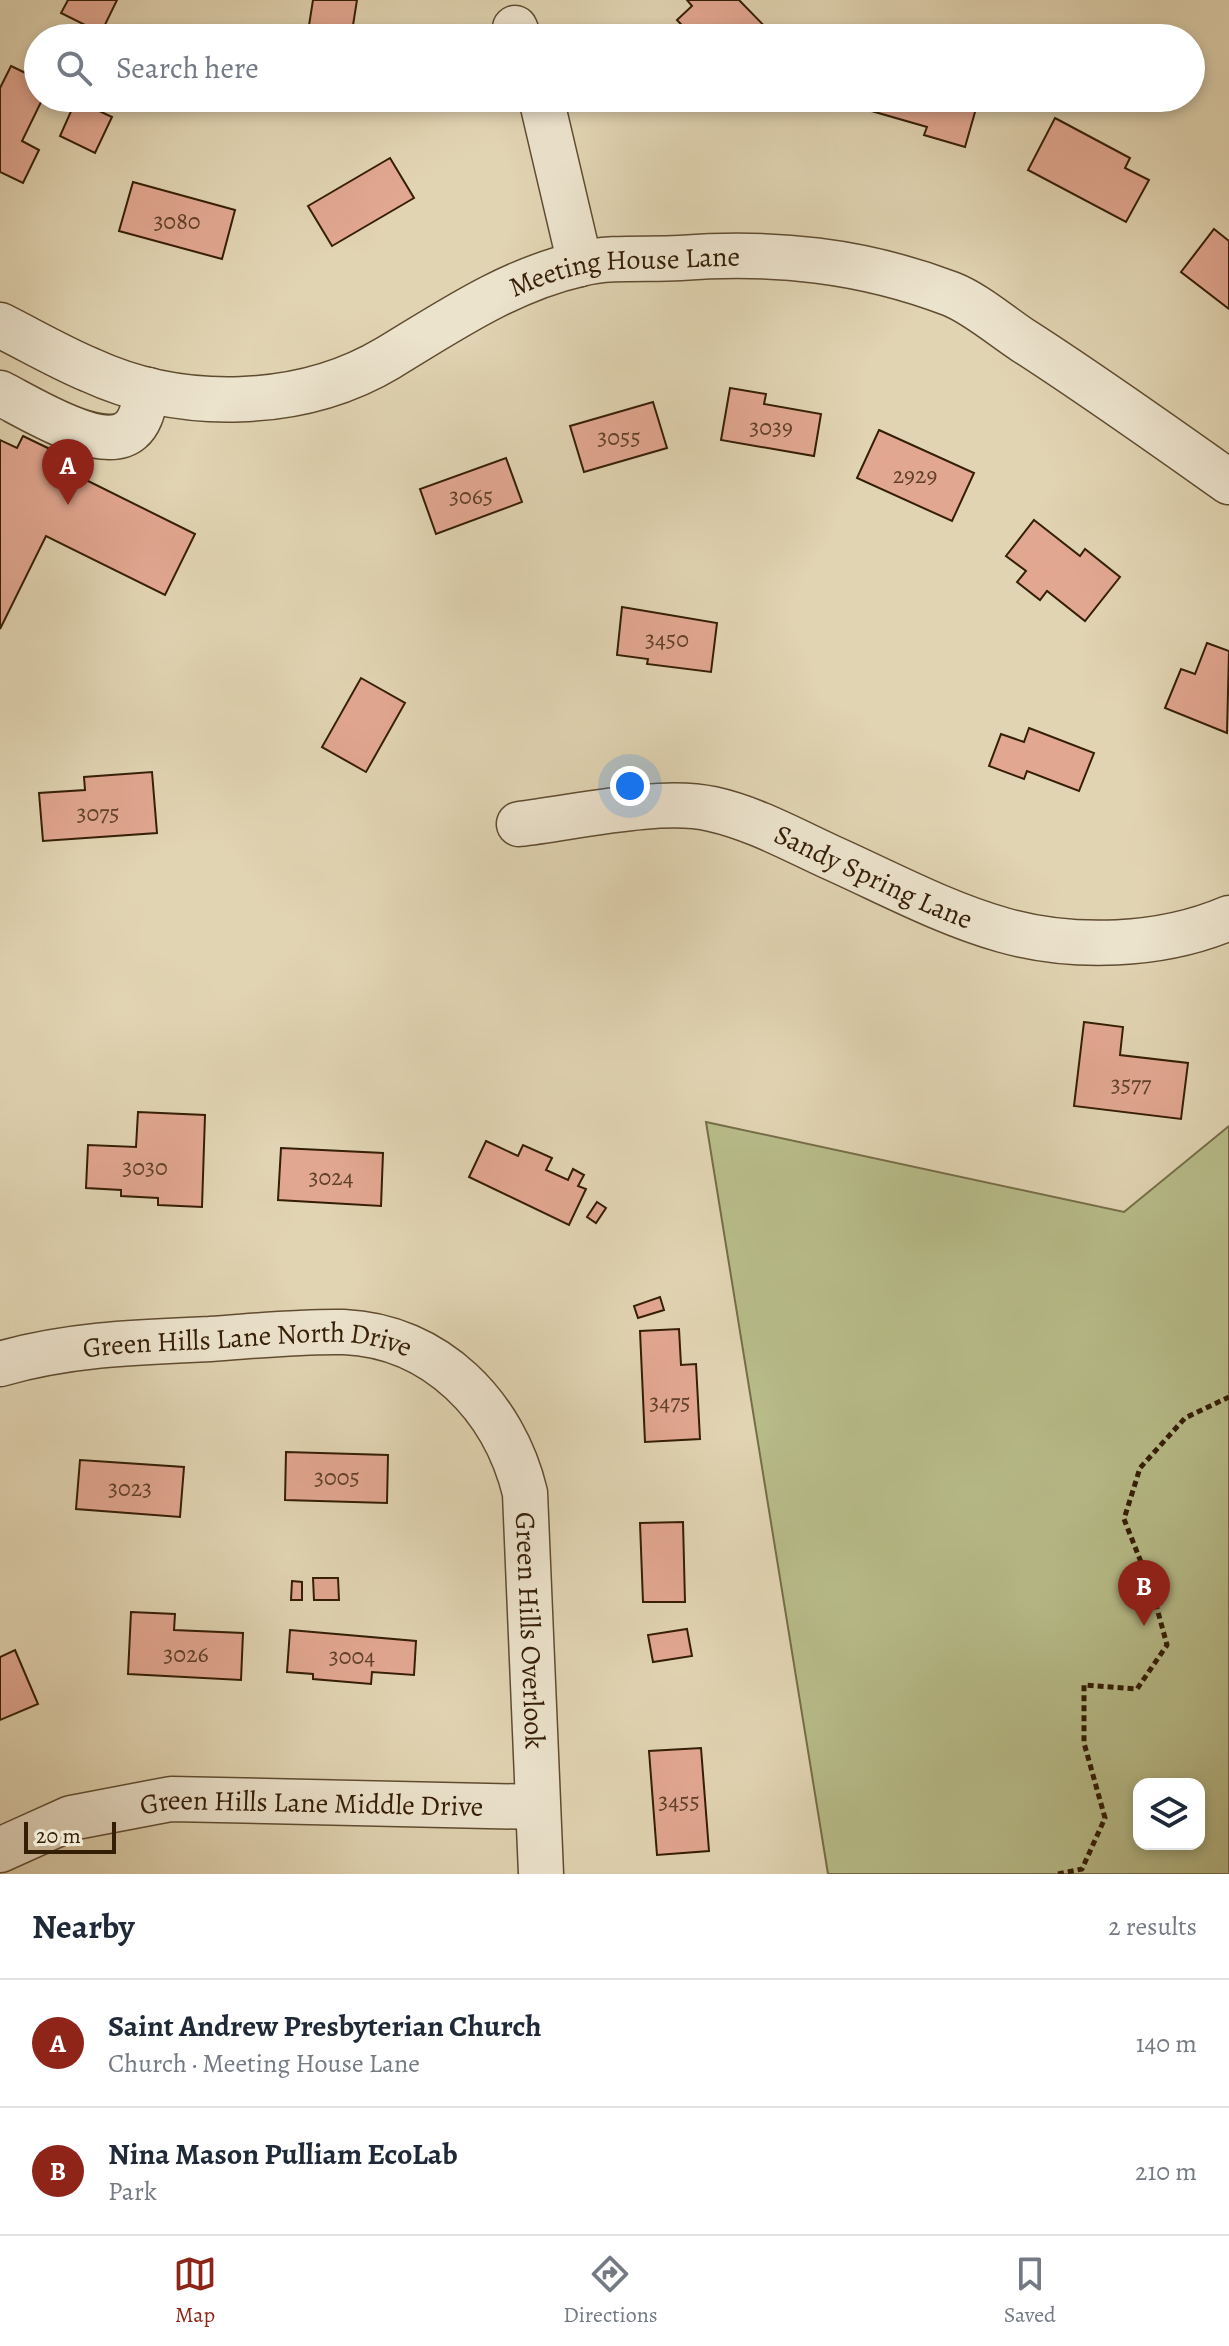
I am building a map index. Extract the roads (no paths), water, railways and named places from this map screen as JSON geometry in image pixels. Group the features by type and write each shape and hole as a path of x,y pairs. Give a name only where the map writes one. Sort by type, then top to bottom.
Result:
{"street":[{"path":"544,112 580,264"},
{"name":"Meeting House Lane","path":"0,325 92,371 148,390 220,399 259,397 321,386 388,358 475,304 580,264 785,255 833,260 954,296 1095,387 1229,482"},
{"path":"53,352 16,401 84,434 113,438 131,431 140,418 148,390"},
{"name":"Sandy Spring Lane","path":"519,824 674,805 709,808 755,821 965,918 1006,931 1063,940 1163,937 1229,918"},
{"name":"Green Hills Lane North Drive","path":"0,1364 103,1344 342,1332 397,1342 420,1352 449,1370 479,1399"},
{"name":"Green Hills Overlook","path":"479,1399 513,1453 525,1493 541,1874"},
{"name":"Green Hills Lane Middle Drive","path":"0,1850 71,1818 171,1799 537,1807"}],"place":[{"name":"Saint Andrew Presbyterian Church","path":"68,505"},
{"name":"Nina Mason Pulliam EcoLab","path":"1144,1626"}]}
